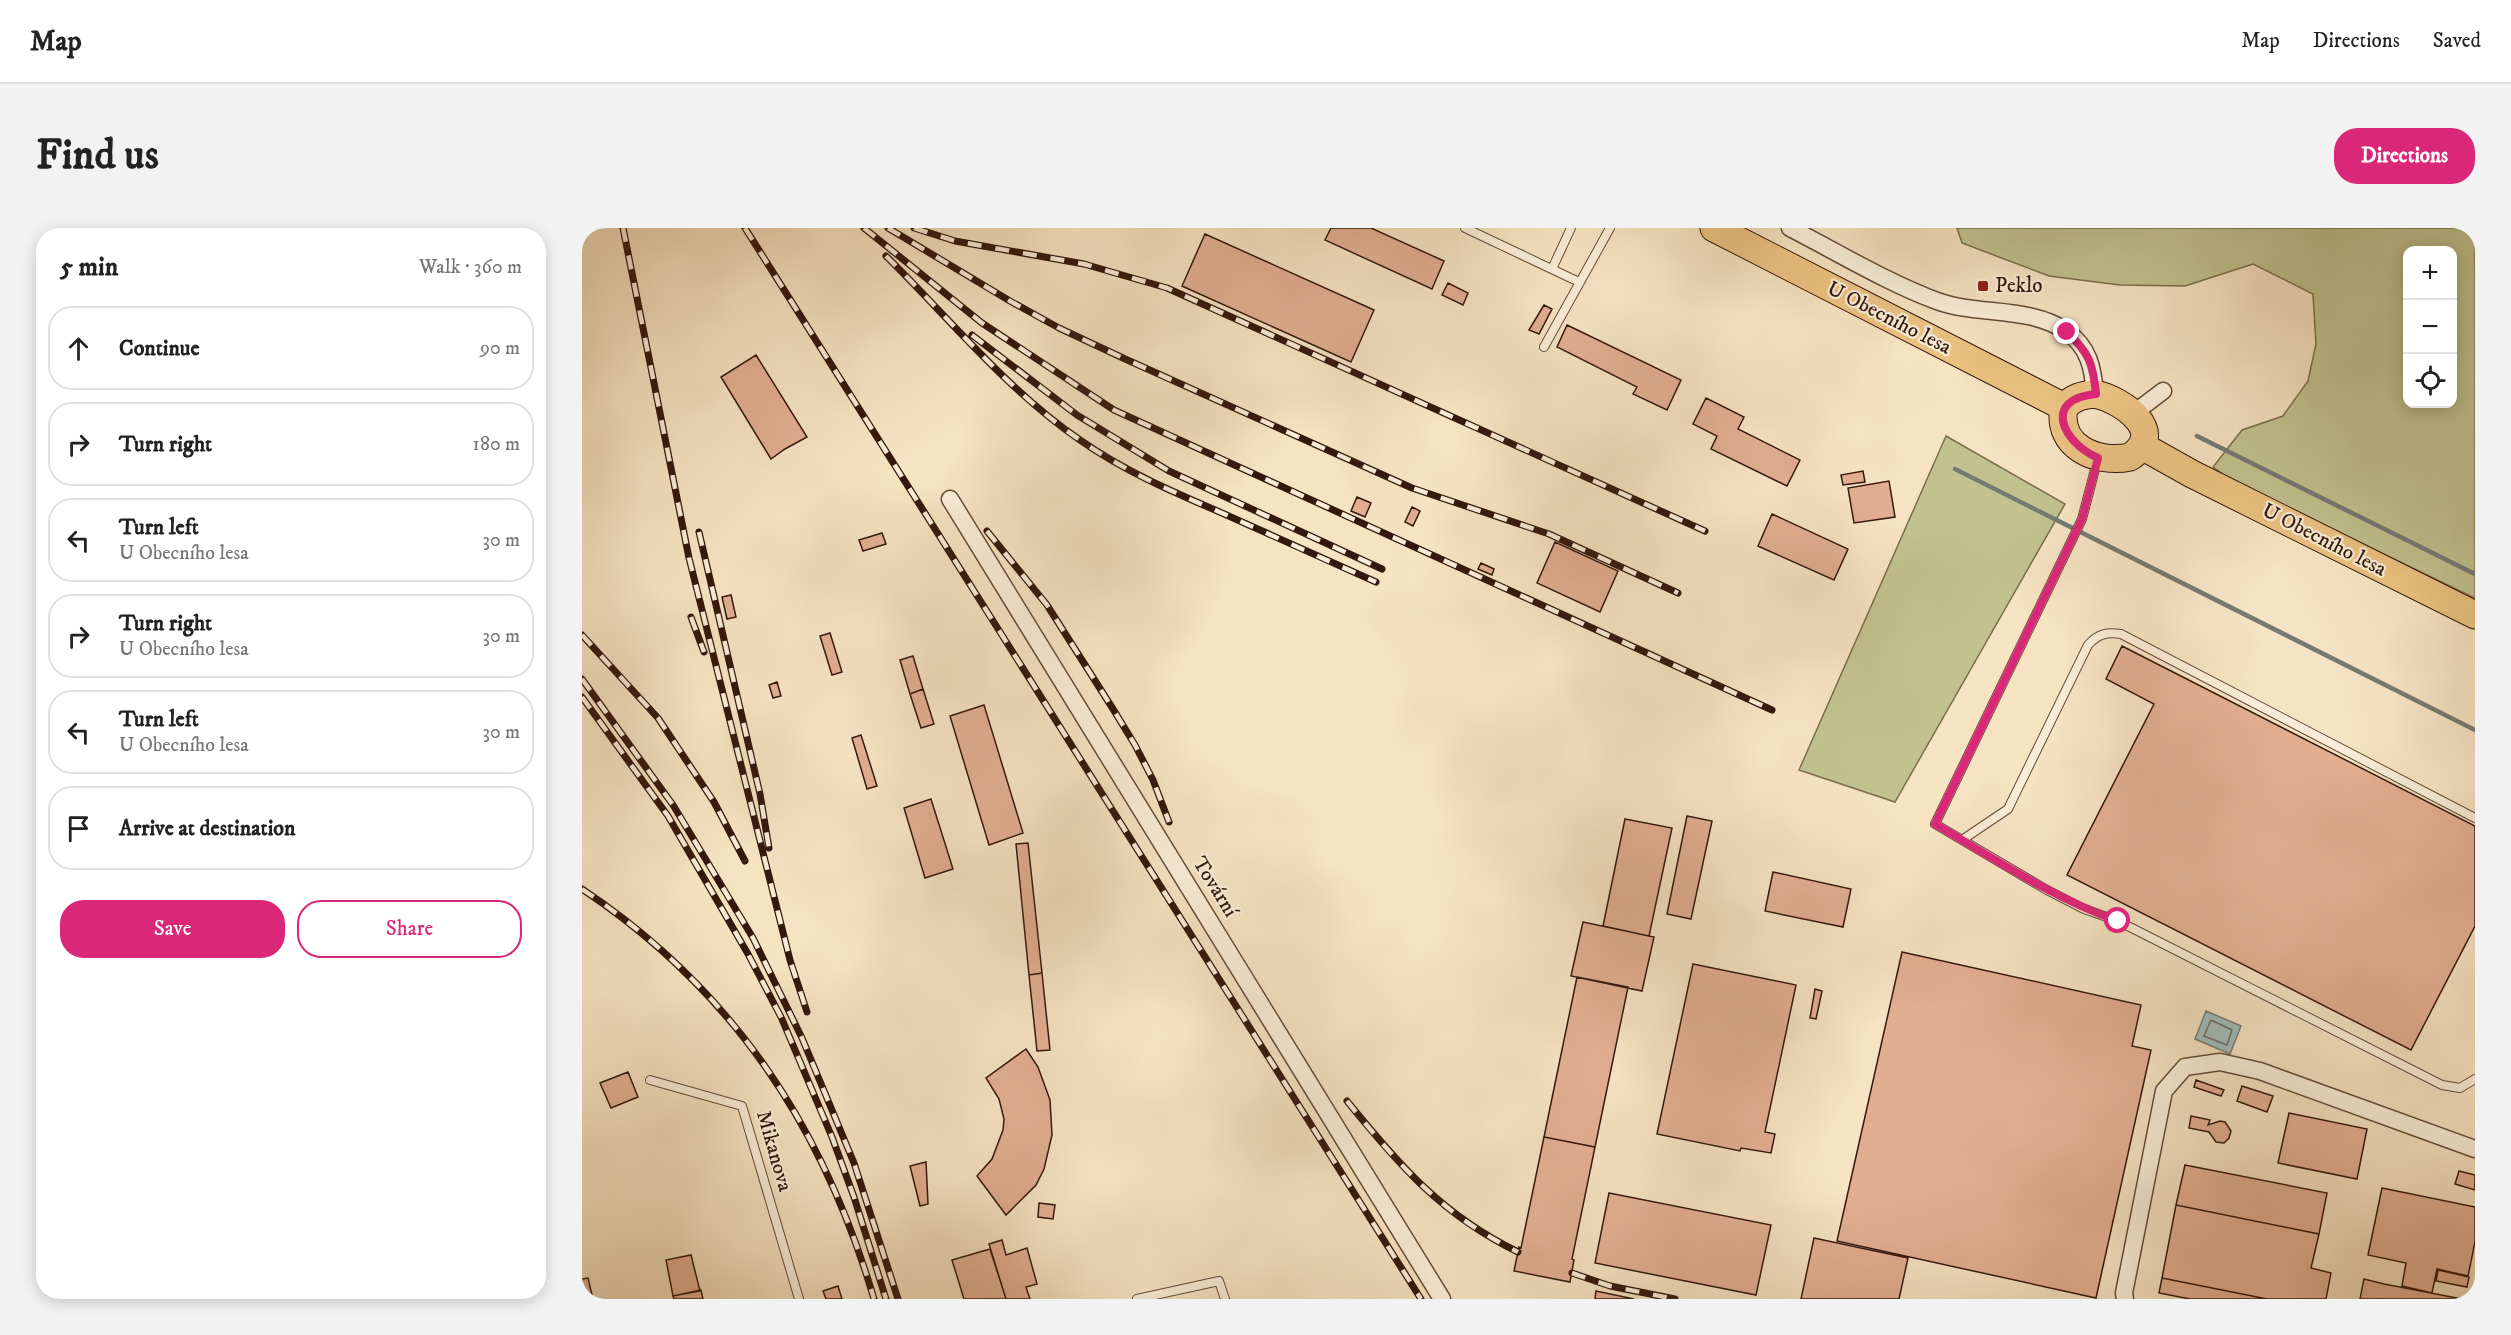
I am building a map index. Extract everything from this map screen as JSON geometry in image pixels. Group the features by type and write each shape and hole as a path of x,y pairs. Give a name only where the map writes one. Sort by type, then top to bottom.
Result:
{"main road":[{"name":"U Obecního lesa","path":"1714,228 2064,407"},
{"path":"2096,394 2123,404 2134,413 2142,429 2142,446 2130,457 2098,458 2078,447 2066,432 2063,424 2064,407 2081,395 2096,394"},
{"name":"U Obecního lesa","path":"2142,446 2192,474 2475,615"}],"street":[{"name":"U Obecního lesa","path":"1790,228 1938,302 2049,322 2084,348 2092,367 2096,394"},
{"path":"2134,413 2163,391"},
{"name":"Tovární","path":"950,499 1442,1299"},
{"path":"2126,1299 2124,1293 2164,1092 2185,1067 2220,1062 2260,1071 2475,1149"}],"lane":[{"path":"1465,228 1579,282"},
{"path":"1552,269 1571,228"},
{"path":"1544,347 1610,228"},
{"path":"2098,458 2082,519 1935,824 2075,904 2118,921 2442,1084 2460,1088 2475,1079"},
{"path":"1962,840 2008,809 2088,645 2095,637 2110,632 2121,634 2475,818"},
{"name":"Mikanova","path":"650,1080 742,1106 798,1299"},
{"path":"1137,1299 1219,1281 1225,1299"}],"green space":[{"path":"1957,228 2475,228 2475,598 2234,482 2213,467 2242,430 2283,416 2308,381 2316,344 2313,294 2253,264 2185,286 2120,285 2049,276 1962,243"},
{"path":"1946,436 2065,504 1895,802 1799,770"}],"water":[{"path":"2206,1011 2241,1026 2230,1054 2195,1039"}],"building":[{"path":"1331,228 1371,228 1444,261 1432,289 1325,240"},
{"path":"1205,234 1374,310 1351,362 1182,286"},
{"path":"1448,283 1468,293 1463,305 1442,295"},
{"path":"1544,305 1552,309 1539,334 1529,330"},
{"path":"1567,325 1681,380 1667,410 1633,394 1637,387 1557,347"},
{"path":"756,355 807,437 771,459 721,377"},
{"path":"1706,398 1744,417 1738,429 1800,460 1787,486 1711,449 1717,436 1693,424"},
{"path":"1863,471 1865,482 1843,485 1841,475"},
{"path":"1889,481 1895,517 1854,523 1848,488"},
{"path":"1357,497 1371,503 1365,517 1351,511"},
{"path":"1412,507 1420,511 1413,526 1405,522"},
{"path":"1772,514 1848,549 1834,580 1758,546"},
{"path":"882,533 886,544 863,551 859,540"},
{"path":"1555,542 1618,571 1600,612 1537,583"},
{"path":"1481,563 1494,569 1492,575 1478,569"},
{"path":"731,595 736,617 727,619 722,597"},
{"path":"830,633 842,672 832,675 820,636"},
{"path":"2122,646 2475,826 2475,926 2411,1050 2067,875 2154,704 2106,679"},
{"path":"913,656 923,689 910,694 900,660"},
{"path":"777,682 781,696 773,698 769,685"},
{"path":"923,689 934,724 921,728 910,694"},
{"path":"984,705 1023,833 989,845 950,716"},
{"path":"861,735 877,786 867,789 852,738"},
{"path":"931,799 953,869 925,878 904,808"},
{"path":"1687,816 1712,821 1691,919 1667,914"},
{"path":"1625,819 1672,828 1649,936 1603,926"},
{"path":"1028,843 1042,973 1029,975 1016,844"},
{"path":"1773,872 1851,889 1843,927 1765,911"},
{"path":"1583,922 1654,937 1642,991 1571,976"},
{"path":"1902,952 2141,1005 2132,1046 2151,1050 2096,1298 1837,1241"},
{"path":"1693,964 1796,985 1765,1132 1775,1134 1771,1153 1741,1148 1740,1151 1657,1134"},
{"path":"1042,973 1050,1050 1037,1051 1029,975"},
{"path":"1577,977 1628,987 1595,1147 1544,1137"},
{"path":"1815,989 1822,991 1816,1019 1810,1018"},
{"path":"1026,1049 1038,1067 1050,1100 1052,1135 1044,1169 1036,1185 1006,1215 977,1176 992,1159 1003,1130 1004,1119 999,1099 986,1078"},
{"path":"628,1072 638,1097 611,1108 600,1083"},
{"path":"2196,1080 2224,1090 2221,1096 2194,1087"},
{"path":"2242,1086 2273,1096 2267,1112 2237,1101"},
{"path":"2289,1113 2367,1129 2357,1179 2278,1163"},
{"path":"2191,1116 2210,1120 2208,1125 2220,1121 2225,1122 2231,1131 2229,1138 2224,1143 2216,1142 2209,1132 2189,1128"},
{"path":"1544,1137 1595,1147 1572,1259 1574,1260 1570,1282 1514,1271 1519,1247 1521,1248"},
{"path":"926,1162 928,1204 920,1206 910,1166"},
{"path":"2185,1165 2327,1193 2319,1234 2176,1205"},
{"path":"2459,1171 2475,1175 2475,1190 2455,1184"},
{"path":"2382,1188 2475,1207 2475,1242 2468,1276 2437,1269 2432,1293 2402,1286 2406,1263 2368,1255"},
{"path":"1609,1193 1771,1225 1756,1295 1595,1263"},
{"path":"1039,1203 1055,1205 1053,1219 1038,1217"},
{"path":"2176,1205 2319,1234 2311,1268 2331,1273 2326,1299 2267,1299 2162,1278"},
{"path":"1814,1238 1908,1258 1899,1299 1801,1299"},
{"path":"1002,1240 1006,1255 1027,1248 1037,1284 1026,1287 1030,1299 1006,1299 989,1244"},
{"path":"990,1249 1006,1299 964,1299 952,1260"},
{"path":"691,1255 700,1291 673,1296 666,1260"},
{"path":"2438,1270 2469,1277 2467,1287 2436,1281"},
{"path":"588,1278 593,1299 582,1299 582,1279"},
{"path":"2162,1278 2267,1299 2190,1299 2159,1293"},
{"path":"2364,1279 2384,1284 2462,1299 2360,1299"},
{"path":"838,1286 842,1299 826,1299 823,1291"},
{"path":"701,1290 703,1299 674,1299 673,1296"},
{"path":"1596,1291 1634,1299 1595,1299"}],"waterway":[{"path":"2197,436 2475,574"},
{"path":"1955,469 2475,730"}],"railway":[{"path":"623,228 689,558 790,960 807,1012"},
{"path":"745,228 1421,1299"},
{"path":"864,228 982,323 1114,410 1772,710"},
{"path":"888,228 1010,301 1059,328 1123,358 1412,488 1549,534 1678,593"},
{"path":"914,228 955,241 1084,264 1167,288 1705,531"},
{"path":"886,256 1003,376 1053,420 1080,440 1131,471 1167,489 1376,582"},
{"path":"972,335 1077,415 1169,471 1382,569"},
{"path":"987,531 1047,605 1113,709 1153,780 1169,822"},
{"path":"699,532 760,794 769,848"},
{"path":"691,617 704,652"},
{"path":"582,635 658,718 714,802 745,861"},
{"path":"582,679 673,805 753,938 802,1038 854,1163 898,1299"},
{"path":"582,697 668,816 748,954 781,1017 832,1137 854,1197 886,1299"},
{"path":"582,889 636,929 684,971 727,1017 766,1067 799,1120 828,1176 853,1236 874,1299"},
{"path":"1347,1101 1404,1167 1444,1205 1491,1238 1518,1252"},
{"path":"1572,1273 1610,1286 1675,1299"}],"place":[{"name":"Peklo","path":"1983,286"}],"route":[{"path":"2067,332 2084,348 2090,358 2096,394 2081,395 2071,400 2064,407 2062,416 2066,432 2078,447 2098,458 2088,500 2082,519 2048,592 1935,824 2048,890 2084,909 2118,921"}]}
